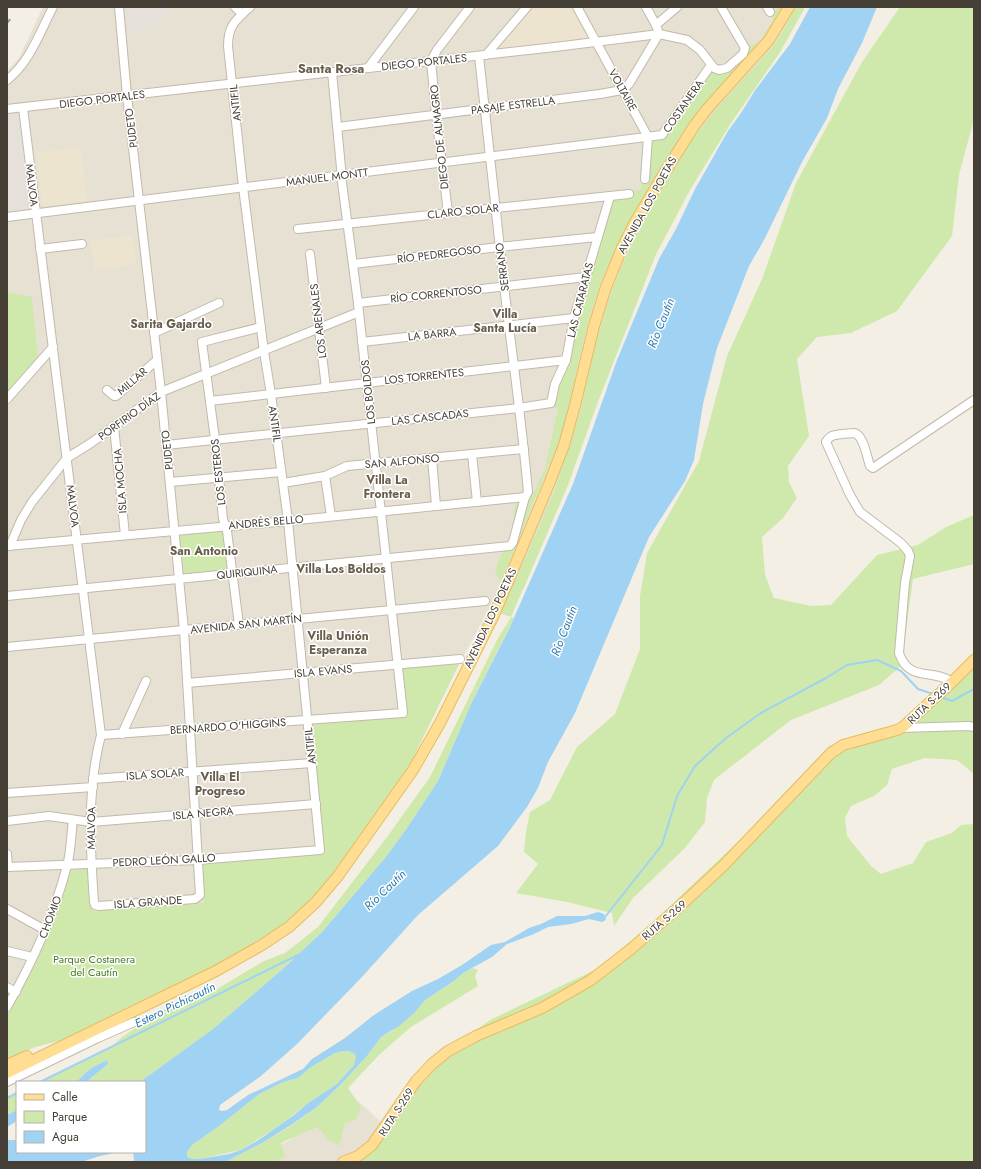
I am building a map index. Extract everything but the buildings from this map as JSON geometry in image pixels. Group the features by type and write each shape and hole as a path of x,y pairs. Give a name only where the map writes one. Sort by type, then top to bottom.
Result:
{"main road":[{"name":"AVENIDA LOS POETAS","path":"7,1073 216,971 262,945 289,927 316,902 338,876 413,770 440,723 494,615 564,445 594,326 606,287 622,248 660,180 694,126 769,40 789,7"},
{"name":"RUTA S-269","path":"344,1162 358,1156 372,1145 412,1085 440,1057 466,1040 542,1008 606,969 655,928 719,870 831,753 843,745 901,728 974,660"},
{"path":"7,1065 40,1050 70,1042"}],"street":[{"path":"7,80 19,70 33,47 53,7"},
{"name":"PUDETO","path":"119,7 127,96 161,392 184,630 200,895"},
{"path":"235,7 242,14"},
{"name":"ANTIFIL","path":"250,7 234,23 229,35 228,46 243,187 264,352 288,521 320,850"},
{"path":"368,68 414,7"},
{"path":"431,61 437,50 470,7"},
{"path":"482,55 527,7"},
{"name":"VOLTAIRE","path":"577,7 648,137"},
{"path":"622,90 629,84 659,34 656,25 646,7"},
{"path":"656,25 677,7"},
{"path":"711,65 716,70 725,70 744,52 745,48 721,7"},
{"name":"DIEGO PORTALES","path":"7,109 659,34 687,40 700,50 711,65"},
{"name":"SERRANO","path":"482,55 485,108 499,247 528,492 525,497 513,542 510,546"},
{"name":"DIEGO DE ALMAGRO","path":"431,61 448,213"},
{"name":"COSTANERA","path":"648,137 662,135 711,65"},
{"name":"LOS BOLDOS","path":"332,72 338,127 341,176 358,303 403,712"},
{"name":"PASAJE ESTRELLA","path":"338,127 596,95 622,90"},
{"name":"MALVOA","path":"23,108 101,735 93,783 90,822 91,864 95,905"},
{"path":"645,179 648,137"},
{"name":"MANUEL MONTT","path":"7,217 648,137"},
{"name":"CLARO SOLAR","path":"298,228 628,194"},
{"name":"LAS CATARATAS","path":"551,403 555,384 566,360 574,318 610,196"},
{"name":"RÍO PEDREGOSO","path":"353,264 597,237"},
{"path":"40,249 82,244"},
{"name":"LOS ARENALES","path":"310,254 326,388"},
{"name":"RÍO CORRENTOSO","path":"358,303 586,277"},
{"path":"154,334 219,303"},
{"name":"PORFIRIO DÍAZ","path":"8,546 32,502 67,458 114,427 161,392 264,352 359,312"},
{"name":"LA BARRA","path":"362,342 574,318"},
{"name":"LOS ESTEROS","path":"239,625 233,573 223,519 215,439 202,342 261,327"},
{"path":"7,399 53,347"},
{"name":"MILLAR","path":"108,390 116,396 157,360"},
{"name":"LOS TORRENTES","path":"210,401 566,360"},
{"path":"950,683 946,678 916,672 906,667 901,661 899,653 905,583 910,556 901,543 860,512 850,495 826,442 828,438 834,435 854,433 858,435 861,437 870,466 873,468 974,400"},
{"name":"LAS CASCADAS","path":"166,445 519,408 551,403"},
{"name":"ISLA MOCHA","path":"114,427 125,535"},
{"name":"SAN ALFONSO","path":"283,483 325,476 347,466 524,449"},
{"path":"472,454 477,502"},
{"path":"432,458 436,506"},
{"path":"170,482 281,472"},
{"path":"325,476 331,516"},
{"name":"ANDRÉS BELLO","path":"8,546 288,521 525,497"},
{"name":"QUIRIQUINA","path":"7,596 510,546"},
{"name":"AVENIDA SAN MARTÍN","path":"7,647 485,601"},
{"name":"ISLA EVANS","path":"187,683 460,659"},
{"path":"122,734 146,681"},
{"name":"BERNARDO O'HIGGINS","path":"101,735 403,712"},
{"path":"901,728 974,727"},
{"name":"ISLA SOLAR","path":"7,792 192,772 312,763"},
{"name":"ISLA NEGRA","path":"7,821 49,816 90,822 316,804"},
{"name":"CHOMIO","path":"7,1007 16,992 53,910 68,864 73,820"},
{"name":"PEDRO LEÓN GALLO","path":"7,867 197,860 320,850"},
{"path":"7,854 7,867"},
{"name":"ISLA GRANDE","path":"95,905 99,906 195,899 200,895"},
{"path":"7,909 45,930"},
{"path":"7,951 32,957"},
{"path":"7,987 16,992"},
{"path":"7,1082 134,1022"}],"shaded area":[{"path":"43,7 805,7 780,52 731,123 691,188 656,254 597,404 568,485 524,588 499,613 490,608 460,662 410,764 337,868 335,875 70,1038 35,1047 7,1060 7,71 19,58"},
{"path":"126,7 174,7 164,18 152,27 128,34"},
{"path":"531,7 572,7 590,41 496,51"},
{"path":"7,116 21,116 31,211 7,214"},
{"path":"81,147 87,201 43,206 36,153"},
{"path":"133,235 136,264 95,270 90,241"},
{"path":"349,1093 381,1122 372,1140 358,1152 336,1162 250,1162 290,1140"}],"green space":[{"path":"778,7 782,7 765,40 694,118 679,140 622,236 601,281 587,326 562,433 501,582 495,573 500,556 511,542 515,505 522,504 528,500 531,491 534,492 545,469 558,408 552,407 583,296 613,198 633,196 633,191 641,190 641,183 648,183 651,142 656,138 713,66 719,71 743,48 763,41 763,36 773,20 772,16"},
{"path":"795,7 805,7 780,52 731,123 691,188 656,254 597,404 568,485 511,617 499,613 525,559 554,492 581,408 586,382 602,321 614,284 633,241 662,183 682,149 775,44"},
{"path":"900,7 974,7 974,119 959,175 952,236 897,311 851,333 817,337 797,359 809,436 788,466 789,482 797,498 783,518 762,537 765,575 774,598 811,606 831,605 877,555 918,545 946,527 974,515 974,564 913,579 901,666 879,685 791,720 714,780 707,798 705,822 685,848 633,898 614,926 612,913 567,902 516,893 538,864 524,852 530,812 550,800 577,747 615,714 640,649 640,596 647,553 699,461 727,356 762,279 796,183 862,62"},
{"path":"7,292 32,297 38,358 7,393"},
{"path":"225,529 229,570 183,574 179,534"},
{"path":"511,617 514,618 472,702 438,781 385,858 323,931 285,967 213,1029 141,1081 87,1081 108,1064 107,1060 90,1069 77,1081 42,1081 111,1047 122,1037 177,1001 185,997 212,992 264,961 285,953 318,927 387,837 430,777 497,640"},
{"path":"974,652 974,774 957,760 925,758 892,769 887,785 874,796 851,806 845,818 847,836 871,866 881,874 913,863 926,842 952,833 961,825 974,824 974,1162 351,1162 361,1157 381,1124 453,1045 492,1019 599,968 654,921 742,838 829,746 900,725"},
{"name":"Parque Costanera del Cautín","path":"460,662 410,764 337,868 335,875 313,900 285,926 225,964 70,1038 35,1047 7,1060 7,1016 38,959 58,909 68,871 88,868 93,911 204,903 201,863 321,853 310,723 405,714 399,669"},
{"path":"473,968 478,970 475,976 478,986 411,1027 380,1054 348,1088 361,1107 356,1120 345,1123 339,1146 328,1139 317,1127 281,1143 285,1157 276,1162 225,1162 262,1143 292,1125 317,1107 367,1056 381,1037 392,1031 425,1000 454,981 463,973"},
{"path":"349,1051 355,1054 356,1057 354,1065 337,1084 307,1104 282,1124 241,1150 199,1159 187,1157 187,1152 192,1145 219,1126 259,1094 283,1082 298,1078 311,1067 335,1053"},
{"path":"16,1094 16,1110 7,1115 7,1098"}],"water":[{"name":"Río Cautín","path":"810,7 877,7 862,43 838,89 827,118 802,162 764,240 749,266 717,348 703,404 694,460 685,481 649,537 575,713 548,762 538,788 527,807 498,846 418,915 361,978 297,1044 261,1076 220,1105 219,1110 227,1110 248,1095 303,1069 312,1059 345,1038 374,1015 412,991 438,979 462,965 491,945 505,942 529,928 557,916 585,916 598,912 604,914 606,920 602,922 589,919 571,924 548,927 507,944 492,957 463,973 454,981 425,1000 414,1013 399,1026 381,1037 367,1056 317,1107 262,1143 225,1162 133,1162 133,1153 146,1153 146,1081 141,1081 213,1029 285,967 323,931 385,858 438,781 472,702 509,629 573,484 617,360 659,259 676,229 695,189 728,131 756,89 790,44","holes":["349,1051 355,1054 356,1057 354,1065 337,1084 257,1141 241,1150 229,1154 199,1159 187,1157 187,1152 192,1145 219,1126 259,1094 283,1082 298,1078 311,1067 335,1053"]},
{"path":"107,1060 108,1064 87,1081 77,1081 90,1069"},
{"path":"16,1110 16,1122 7,1127 7,1115"},
{"path":"7,1140 16,1140 16,1153 113,1153 81,1162 7,1162"}],"waterway":[{"path":"603,918 662,845 677,796 695,766 726,738 761,713 847,665 877,660 901,671 918,689 933,694"},
{"path":"941,697 952,701 974,689"},
{"name":"Estero Pichicautín","path":"42,1081 300,954"},
{"name":"Estero Pichicautín","path":"7,1098 16,1094"}],"railway":[{"path":"7,23 12,17"}],"district":[{"name":"Santa Rosa","path":"331,68"},
{"name":"Villa Santa Lucía","path":"505,321"},
{"name":"Sarita Gajardo","path":"171,324"},
{"name":"Villa La Frontera","path":"387,487"},
{"name":"San Antonio","path":"204,551"},
{"name":"Villa Los Boldos","path":"341,569"},
{"name":"Villa Unión Esperanza","path":"338,643"},
{"name":"Villa El Progreso","path":"220,784"}]}
